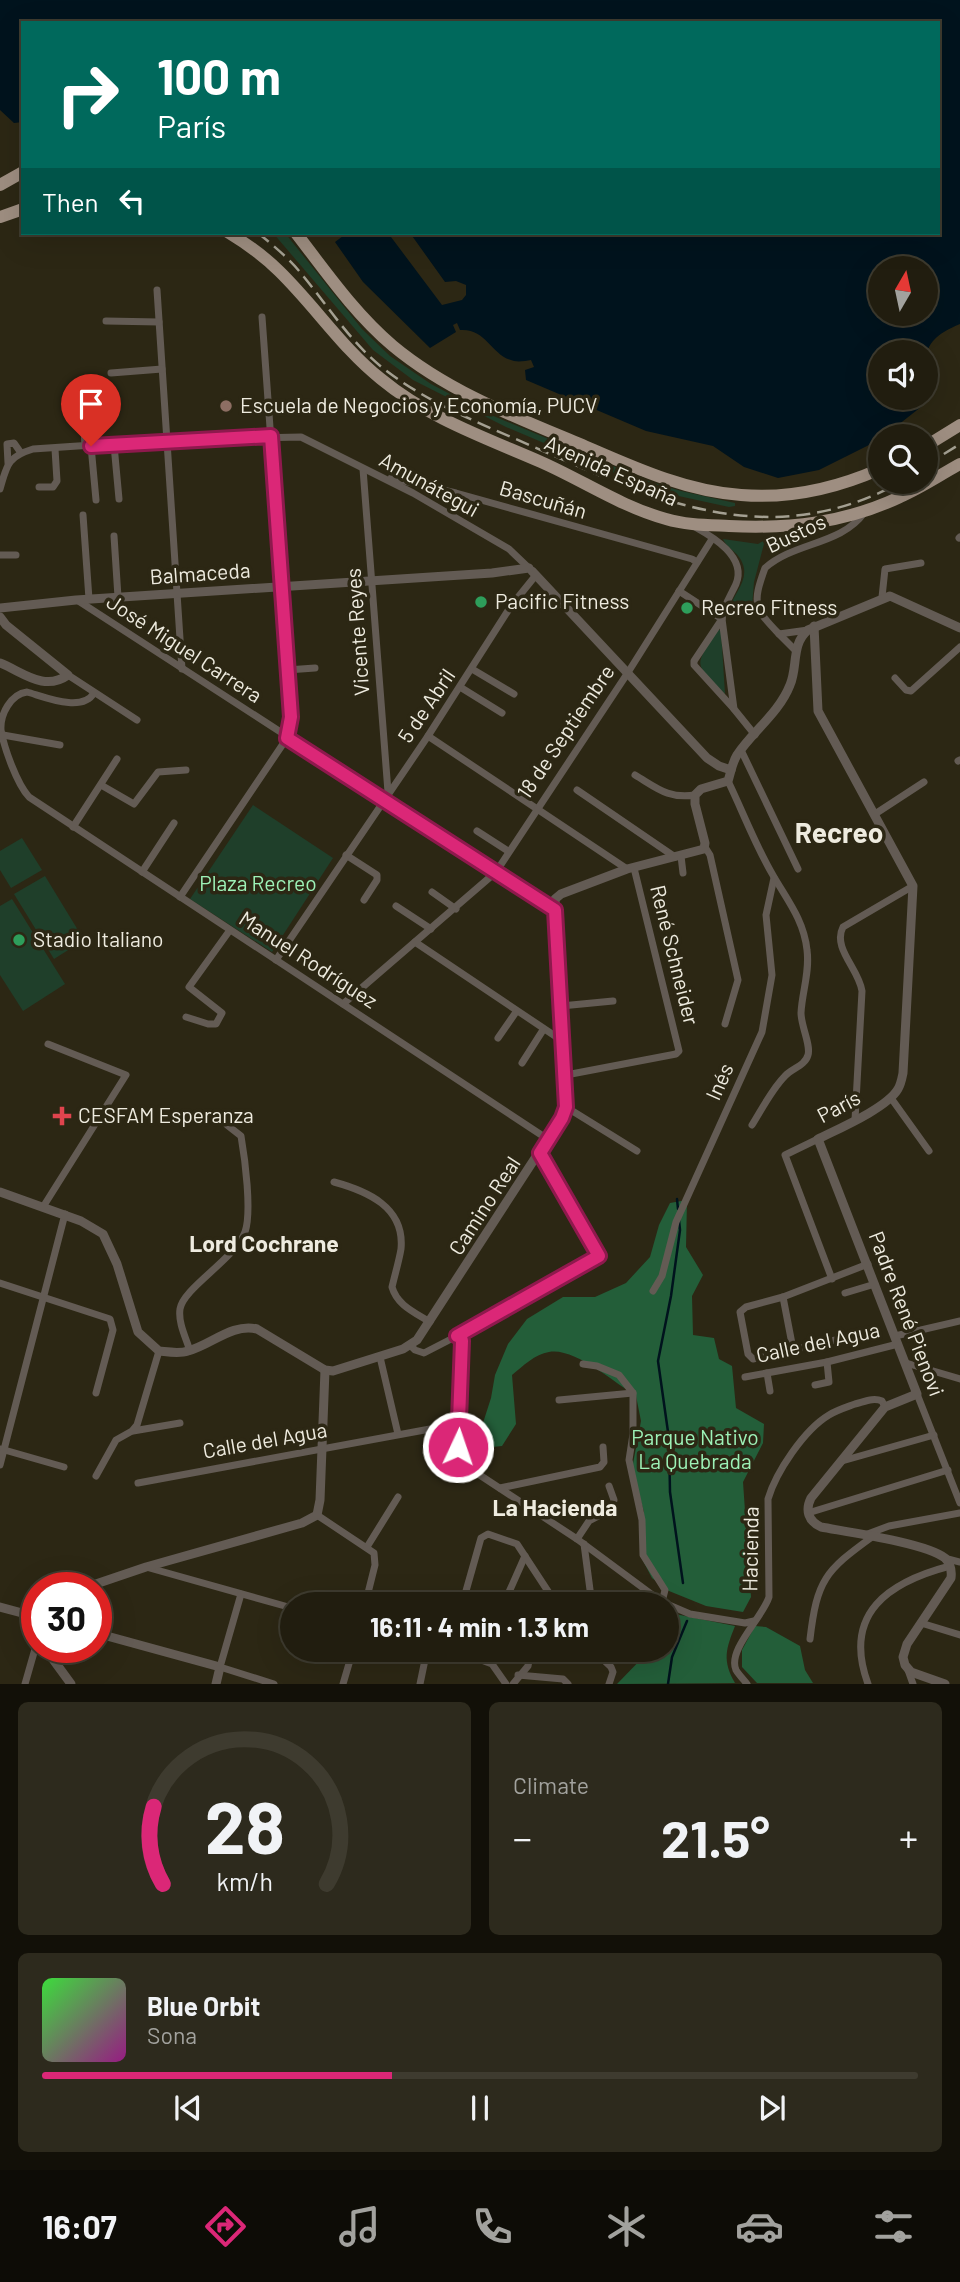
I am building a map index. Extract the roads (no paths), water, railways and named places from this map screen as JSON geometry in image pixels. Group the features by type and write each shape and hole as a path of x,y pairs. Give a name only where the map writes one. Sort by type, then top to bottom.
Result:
{"main road":[{"path":"0,186 21,173"},
{"path":"0,217 21,210"},
{"name":"Avenida España","path":"232,235 252,247 280,272 333,333 367,368 394,390 462,428 666,519 688,523 765,527 821,523 866,511 902,496 960,464"},
{"name":"Avenida España","path":"298,235 356,309 391,344 427,371 511,415 655,475 715,492 771,496 800,493 839,484 868,473"},
{"path":"938,439 960,425"}],"street":[{"path":"157,290 182,669"},
{"path":"180,897 287,738 291,717 262,317"},
{"path":"106,321 159,322"},
{"path":"111,373 162,369"},
{"path":"83,413 96,500"},
{"name":"Amunátegui","path":"0,489 8,463 7,444 14,443 21,453 40,448 167,440 301,437 413,493 509,549 707,758 731,770"},
{"path":"114,445 119,499"},
{"path":"39,487 52,487 57,481 55,449"},
{"path":"8,463 21,453"},
{"name":"Vicente Reyes","path":"363,469 388,793"},
{"name":"Bascuñán","path":"377,475 468,497 697,562"},
{"name":"Bustos","path":"796,651 760,614 757,600 765,568 792,551 846,531 857,523 866,511"},
{"path":"83,515 89,599"},
{"path":"688,523 720,544 733,556 738,569 736,584 724,605 722,619 734,709"},
{"path":"114,536 118,597"},
{"name":"18 de Septiembre","path":"343,1004 496,872 627,674 712,539"},
{"path":"0,555 16,555"},
{"path":"882,597 885,569 920,563"},
{"name":"Balmaceda","path":"0,608 372,579 532,571"},
{"name":"5 de Abril","path":"276,960 428,736 532,571"},
{"path":"679,591 722,619"},
{"path":"779,634 811,628 882,597 894,596 960,628"},
{"name":"José Miguel Carrera","path":"76,600 555,910"},
{"path":"0,617 6,625 68,675 137,720"},
{"path":"722,619 694,665 755,735"},
{"path":"752,1125 785,1076 804,1063 809,1048 801,1015 808,965 807,946 786,892 774,878 728,780 741,750 783,699 791,684 796,651 802,635 811,628"},
{"path":"811,628 818,711 913,886 843,927 840,936 842,947 859,976 862,991 855,1120"},
{"path":"895,678 906,690 911,691 960,647"},
{"path":"0,663 43,682 53,683 68,675"},
{"path":"287,670 315,668"},
{"path":"472,669 514,694"},
{"path":"460,687 502,713"},
{"path":"60,745 3,735 1,723 7,705 16,695 26,692 85,702 94,692"},
{"name":"Manuel Rodríguez","path":"3,735 22,790 73,827 549,1140"},
{"path":"428,736 631,869"},
{"path":"741,750 798,869"},
{"path":"73,827 117,759"},
{"path":"101,785 134,804 158,772 186,770"},
{"path":"635,775 667,794 679,797 695,795 701,789 728,780"},
{"path":"875,814 924,782"},
{"path":"577,790 678,857 683,873"},
{"path":"695,795 738,979 725,1024"},
{"path":"142,872 174,823"},
{"path":"477,831 508,851"},
{"path":"555,910 554,904 558,896 631,869 702,850 705,846"},
{"path":"346,855 377,875 377,880 364,900"},
{"name":"René Schneider","path":"566,1075 676,1054 679,1051 631,869"},
{"name":"Inés","path":"653,1292 662,1276 676,1222 762,1032 772,975 766,915 774,878"},
{"name":"París","path":"832,1279 785,1155 855,1120 891,1098 898,1090 901,1080 913,886"},
{"path":"432,892 456,909"},
{"path":"396,906 431,929"},
{"name":"Camino Real","path":"411,1346 430,1322 549,1140 566,1107 555,910"},
{"path":"186,1017 208,1024 216,1024 221,1018 222,1013 189,987 230,930"},
{"path":"415,942 564,1042"},
{"path":"561,1006 612,1001"},
{"path":"498,1038 516,1012"},
{"path":"522,1063 543,1030"},
{"path":"43,1207 125,1075 48,1044"},
{"path":"891,1098 929,1151"},
{"path":"566,1107 637,1151"},
{"path":"190,1351 180,1308 186,1297 216,1270 237,1246 244,1235 248,1218 241,1136 227,1125"},
{"name":"Padre René Pienovi","path":"818,1139 960,1503"},
{"path":"0,1192 90,1224 108,1241 138,1332 159,1351 190,1351 237,1329 248,1327 257,1329 325,1370 333,1371 411,1346 424,1353 599,1256 540,1153"},
{"path":"334,1182 373,1196 392,1213 401,1236 394,1292 399,1302 430,1322"},
{"path":"0,1465 1,1450 65,1214"},
{"path":"853,1336 751,1358 740,1313 742,1309 783,1297 867,1264"},
{"path":"0,1283 106,1316 112,1321 113,1329 96,1393"},
{"path":"845,1293 875,1284"},
{"path":"783,1297 793,1349"},
{"name":"Calle del Agua","path":"745,1377 827,1362 960,1321"},
{"name":"Hacienda","path":"457,1336 461,1337 462,1341 458,1447 469,1468 577,1539 649,1592"},
{"path":"132,1431 137,1425 159,1351"},
{"path":"380,1357 398,1434"},
{"path":"815,1385 829,1382 827,1362"},
{"path":"906,1363 960,1379"},
{"path":"583,1364 597,1366 619,1375 633,1393 630,1469 642,1520 643,1555 663,1587 663,1592"},
{"path":"112,1579 302,1523 317,1514 320,1500 325,1370"},
{"path":"767,1373 770,1391"},
{"path":"559,1400 633,1393"},
{"path":"917,1394 885,1407 811,1498 808,1513 812,1522 818,1525 935,1553 952,1562"},
{"name":"Hacienda","path":"679,1609 690,1614 745,1623 754,1621 765,1608 769,1597 768,1499 782,1466 811,1431 831,1413 877,1399 882,1401 885,1407"},
{"path":"96,1476 116,1440 132,1431 180,1423"},
{"name":"Calle del Agua","path":"138,1483 429,1429"},
{"path":"842,1461 934,1435"},
{"path":"500,1488 604,1465 603,1447"},
{"path":"1,1450 64,1467"},
{"path":"808,1513 948,1470"},
{"path":"577,1539 589,1521 612,1509 614,1500 609,1486"},
{"path":"367,1547 398,1497"},
{"path":"810,1639 825,1578 833,1567 867,1536 889,1526 960,1513"},
{"path":"317,1514 374,1553 376,1565 369,1592"},
{"path":"466,1592 481,1538 494,1535 514,1542 549,1592"},
{"path":"584,1544 590,1592"},
{"path":"509,1592 525,1556"},
{"path":"913,1684 903,1661 903,1652 951,1578 952,1562"},
{"path":"868,1684 860,1648 862,1632 872,1608 890,1590 952,1562"},
{"path":"146,1567 280,1605"},
{"path":"216,1684 241,1594"},
{"path":"0,1607 21,1614"},
{"path":"747,1684 737,1671 735,1659 754,1621"},
{"path":"921,1623 960,1635"},
{"path":"112,1637 274,1684"},
{"path":"343,1684 349,1662"},
{"path":"420,1684 424,1662"},
{"path":"487,1662 492,1664 506,1684"},
{"path":"513,1684 529,1662"},
{"path":"606,1662 613,1672 609,1684"},
{"path":"25,1684 31,1663"},
{"path":"56,1663 71,1684"},
{"path":"908,1669 915,1675 945,1684"},
{"path":"518,1675 563,1679 568,1684"}],"water":[{"path":"0,0 960,0 960,324 934,340 868,340 868,410 917,410 899,424 868,424 868,446 819,470 778,478 744,467 713,446 646,431 526,380 525,370 534,367 531,360 516,361 506,358 477,333 460,330 457,323 453,325 456,332 430,348 363,282 335,242 344,235 390,235 442,305 462,300 466,295 466,285 456,281 445,282 411,235 940,235 940,21 21,21 21,122 14,123 0,110"}],"waterway":[{"path":"677,1199 678,1209"},
{"path":"679,1220 671,1296 658,1361 669,1439 670,1492 683,1583"},
{"path":"668,1684 672,1657 687,1621"}],"railway":[{"path":"0,183 21,178"},
{"path":"260,235 294,265 364,351 388,372 440,404 580,467 671,501 716,512 761,517 807,514 854,503 874,494"},
{"path":"938,458 960,444"}],"place":[{"name":"Escuela de Negocios y Economía, PUCV","path":"226,406"},
{"name":"Pacific Fitness","path":"481,602"},
{"name":"Recreo Fitness","path":"687,608"},
{"name":"Stadio Italiano","path":"19,940"},
{"name":"CESFAM Esperanza","path":"62,1116"}],"district":[{"name":"Recreo","path":"839,833"},
{"name":"Lord Cochrane","path":"264,1244"},
{"name":"La Hacienda","path":"555,1508"}],"park label":[{"name":"Plaza Recreo","path":"258,884"},
{"name":"Parque Nativo La Quebrada","path":"695,1450"}]}
